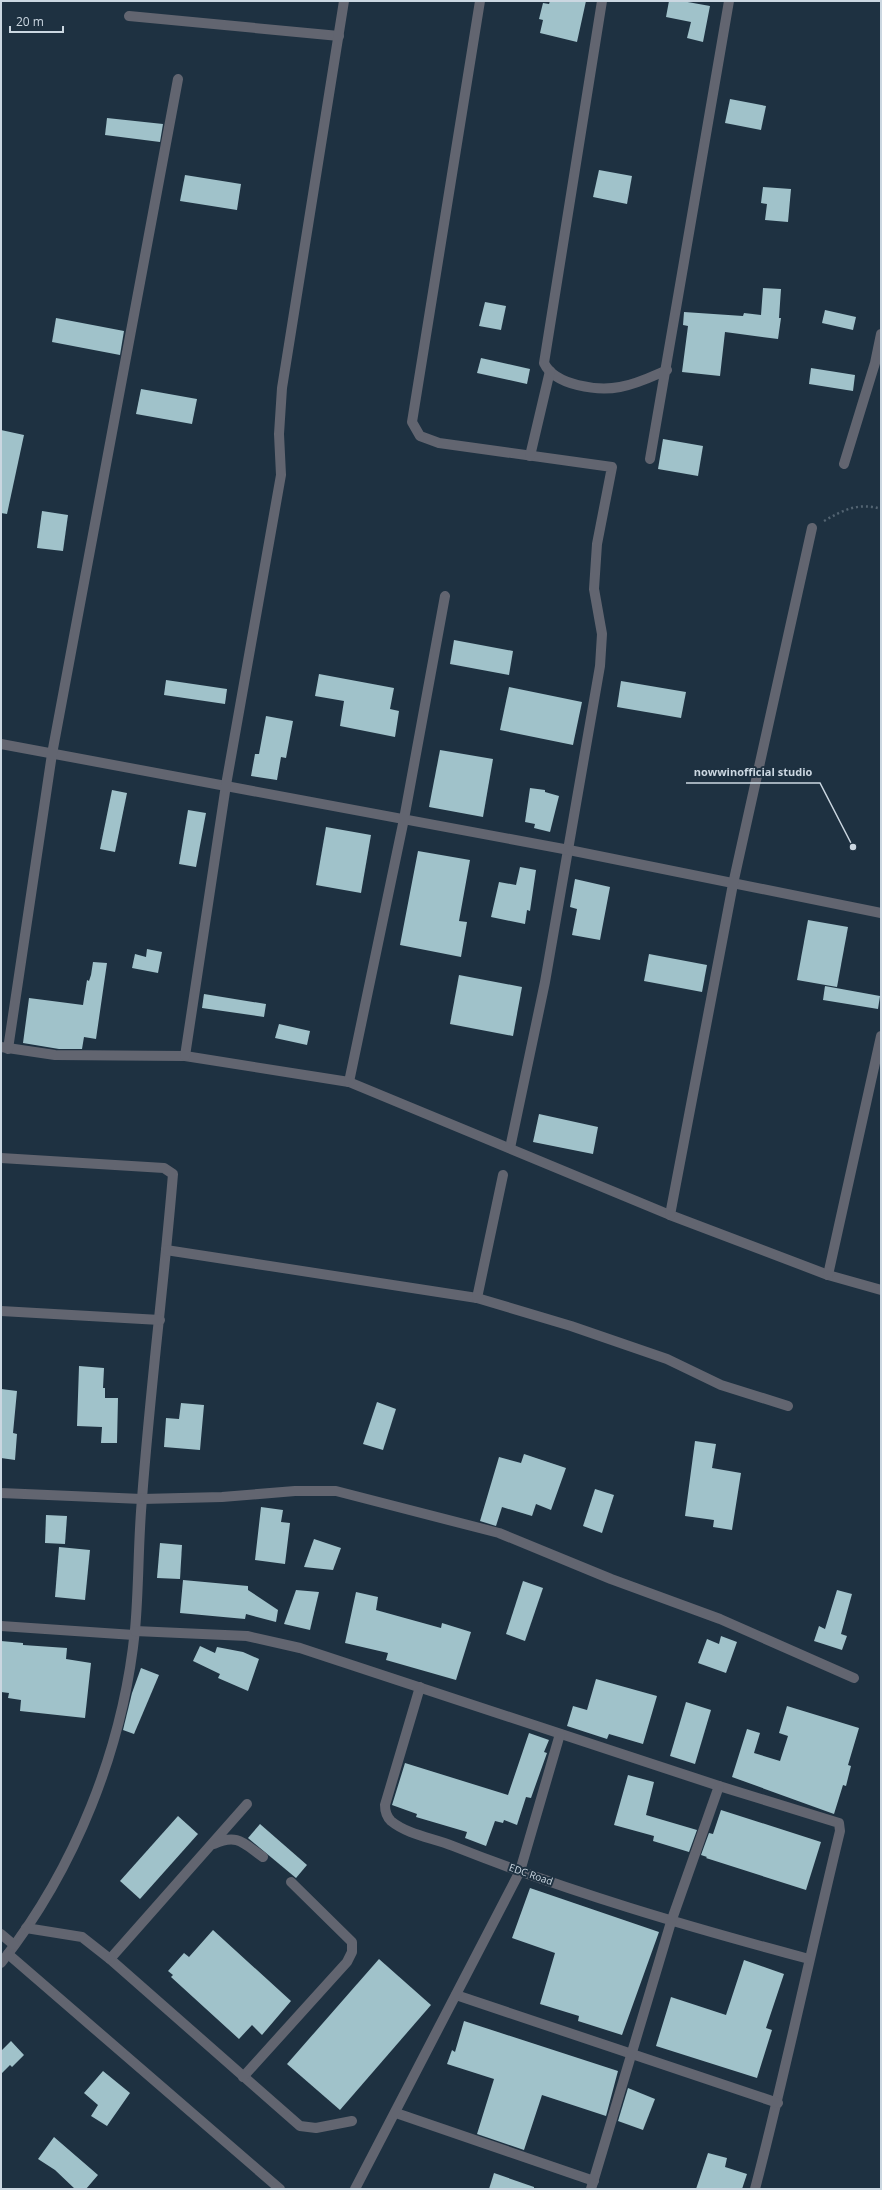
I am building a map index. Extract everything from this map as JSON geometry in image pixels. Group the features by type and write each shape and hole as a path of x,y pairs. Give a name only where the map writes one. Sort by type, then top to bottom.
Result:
{"street":[{"path":"185,1056 226,785 281,474 279,434 282,388 344,1"},
{"path":"480,1 412,422 420,436 439,443 612,467 597,544 594,589 602,634 600,666 545,982 510,1148"},
{"path":"602,1 544,363 555,376 568,383 587,386 618,387 643,381 667,370"},
{"path":"650,459 667,370 729,1"},
{"path":"129,16 339,36"},
{"path":"178,79 52,754 5,1048 54,1055 185,1056 349,1082 670,1215 828,1275 881,1290"},
{"path":"844,464 878,364 881,334"},
{"path":"530,456 550,371"},
{"path":"670,1215 733,884 812,528"},
{"path":"349,1082 404,819 446,596"},
{"path":"1,744 569,850 881,914"},
{"path":"828,1275 881,1036"},
{"path":"1,1158 164,1168 173,1174 142,1499 135,1633 122,1707 114,1742 103,1776 67,1858 26,1928 1,1963"},
{"path":"477,1298 503,1175"},
{"path":"166,1250 477,1298 571,1326 667,1359 722,1385 788,1406"},
{"path":"1,1311 160,1320"},
{"path":"1,1493 142,1499 222,1497 295,1491 336,1491 499,1533 611,1579 720,1619 854,1678"},
{"path":"1,1626 135,1633 210,1633 267,1639 300,1648 719,1786 839,1823 840,1831 808,1959 778,2103 755,2189"},
{"name":"EDC Road","path":"420,1687 385,1805 388,1817 399,1826 520,1870 671,1922 808,1959"},
{"path":"355,2189 396,2113 520,1870 560,1734"},
{"path":"396,2113 593,2185 671,1922 719,1786"},
{"path":"110,1959 247,1804"},
{"path":"210,1846 226,1839 240,1840 263,1857"},
{"path":"243,2077 347,1962 352,1952 352,1942 291,1882"},
{"path":"26,1928 82,1937 110,1959 300,2126 316,2128 352,2121"},
{"path":"1,1934 14,1945"},
{"path":"8,1954 280,2189"},
{"path":"456,1995 778,2103"}],"path":[{"path":"812,528 852,506 871,506 881,509"}],"building":[{"path":"550,1 586,1 577,42 540,33 543,20 539,19 543,3 549,4"},
{"path":"669,1 682,1 710,6 703,42 687,38 691,22 666,17"},
{"path":"730,99 766,106 761,130 725,123"},
{"path":"107,118 163,124 160,142 105,135"},
{"path":"599,170 632,176 627,204 593,197"},
{"path":"185,175 241,184 237,210 180,201"},
{"path":"763,187 791,189 788,222 765,220 767,204 761,203"},
{"path":"763,288 781,289 779,318 781,318 778,339 725,332 720,376 682,372 688,326 683,325 684,312 743,316 744,313 761,315"},
{"path":"485,302 506,306 501,330 479,326"},
{"path":"825,310 856,317 853,330 822,323"},
{"path":"56,318 124,331 120,355 52,342"},
{"path":"481,358 530,369 527,384 477,373"},
{"path":"811,368 855,375 853,391 809,384"},
{"path":"141,389 197,399 192,424 136,414"},
{"path":"1,430 24,435 7,514 1,513"},
{"path":"663,439 703,446 698,476 658,469"},
{"path":"42,511 68,515 63,551 37,548"},
{"path":"454,640 513,651 509,675 450,664"},
{"path":"319,674 394,688 390,709 399,711 395,737 340,726 344,701 315,696"},
{"path":"166,680 227,689 225,704 164,695"},
{"path":"621,681 686,692 681,718 617,707"},
{"path":"509,687 582,702 573,745 500,730"},
{"path":"266,716 293,721 286,758 281,757 277,780 251,776 255,754 259,754"},
{"path":"440,750 493,759 483,817 429,807"},
{"path":"530,788 545,790 545,792 559,796 550,832 534,828 535,824 525,822"},
{"path":"112,790 127,793 115,852 100,849"},
{"path":"188,810 206,813 196,867 179,864"},
{"path":"326,827 371,835 361,893 316,885"},
{"path":"418,851 470,860 459,921 467,922 461,957 400,945"},
{"path":"520,867 536,870 530,911 527,910 525,924 491,917 499,882 516,885"},
{"path":"575,879 610,887 600,940 572,935 577,909 570,907"},
{"path":"808,920 848,927 837,987 797,980"},
{"path":"147,949 162,952 158,973 132,968 135,954 146,957"},
{"path":"649,954 707,965 702,992 644,981"},
{"path":"93,962 107,963 96,1039 84,1037 82,1049 59,1049 23,1043 29,998 83,1005 87,980 89,981"},
{"path":"459,975 522,987 513,1036 450,1024"},
{"path":"825,986 880,996 878,1009 823,1000"},
{"path":"204,994 266,1004 264,1017 202,1008"},
{"path":"279,1024 310,1031 307,1045 275,1038"},
{"path":"539,1114 598,1127 593,1154 533,1142"},
{"path":"79,1366 104,1368 103,1388 105,1388 105,1398 118,1398 117,1443 101,1443 102,1427 77,1426"},
{"path":"1,1389 17,1391 13,1433 17,1434 15,1460 1,1458"},
{"path":"377,1402 396,1409 383,1450 363,1444"},
{"path":"181,1403 204,1405 200,1450 164,1447 166,1418 179,1419"},
{"path":"695,1441 716,1444 712,1468 741,1473 732,1530 713,1527 714,1520 685,1516"},
{"path":"524,1454 566,1468 551,1510 536,1504 532,1516 502,1507 496,1526 480,1521 499,1457 521,1463"},
{"path":"595,1489 614,1495 602,1533 583,1526"},
{"path":"261,1507 283,1510 281,1522 290,1523 285,1564 255,1560"},
{"path":"46,1515 67,1516 65,1544 45,1543"},
{"path":"314,1539 341,1548 333,1570 304,1567"},
{"path":"160,1543 182,1545 180,1579 157,1578"},
{"path":"59,1547 90,1550 85,1600 55,1597"},
{"path":"183,1580 248,1586 248,1590 278,1610 276,1622 246,1614 245,1619 180,1613"},
{"path":"523,1581 543,1588 525,1641 506,1634"},
{"path":"296,1590 319,1592 310,1630 284,1624"},
{"path":"837,1590 852,1594 841,1634 847,1636 842,1650 814,1641 819,1626 825,1629"},
{"path":"356,1592 378,1597 376,1610 441,1628 442,1623 471,1632 456,1680 386,1660 388,1653 345,1643"},
{"path":"721,1636 737,1642 726,1673 698,1663 707,1639 719,1644"},
{"path":"1,1641 23,1643 23,1645 67,1648 66,1659 91,1663 85,1718 20,1711 21,1700 8,1698 9,1693 1,1692"},
{"path":"200,1646 215,1653 217,1647 243,1652 259,1659 248,1691 218,1678 220,1674 193,1661"},
{"path":"141,1668 159,1675 134,1734 123,1730 132,1693"},
{"path":"596,1679 657,1696 643,1744 609,1734 607,1739 567,1726 573,1706 587,1710"},
{"path":"686,1702 711,1710 695,1764 670,1756"},
{"path":"787,1706 859,1728 848,1765 851,1766 846,1786 843,1785 834,1814 732,1777 747,1729 760,1733 754,1753 780,1761 788,1736 779,1733"},
{"path":"529,1733 549,1740 544,1752 547,1753 531,1798 526,1797 517,1825 504,1820 503,1823 495,1821 486,1846 465,1838 467,1832 416,1817 417,1814 392,1805 405,1763 508,1795"},
{"path":"628,1775 654,1782 646,1815 697,1830 689,1852 653,1841 654,1836 614,1825"},
{"path":"721,1810 821,1842 806,1890 706,1858 707,1857 701,1855 709,1833 713,1834"},
{"path":"178,1816 198,1834 140,1899 120,1881"},
{"path":"260,1824 307,1865 296,1878 248,1838"},
{"path":"530,1888 659,1932 622,2035 578,2021 579,2016 540,2004 555,1953 512,1938"},
{"path":"213,1930 291,2001 262,2035 252,2025 239,2039 171,1977 173,1975 168,1971 184,1953 189,1957"},
{"path":"379,1959 431,2005 340,2110 287,2064"},
{"path":"744,1960 784,1974 766,2028 772,2030 757,2078 656,2046 671,1997 726,2015"},
{"path":"464,2021 618,2071 606,2116 542,2095 524,2150 477,2134 494,2079 447,2064 452,2050 455,2052"},
{"path":"11,2041 24,2055 12,2067 10,2065 1,2074 1,2051"},
{"path":"103,2071 130,2093 107,2126 91,2116 98,2105 84,2093"},
{"path":"628,2088 655,2099 643,2130 618,2121"},
{"path":"54,2137 98,2175 86,2189 75,2189 55,2170 38,2159"},
{"path":"708,2153 727,2158 725,2167 747,2174 742,2189 696,2189"},
{"path":"494,2173 534,2187 534,2189 489,2189"}],"place":[{"name":"nowwinofficial studio","path":"853,847"}]}
